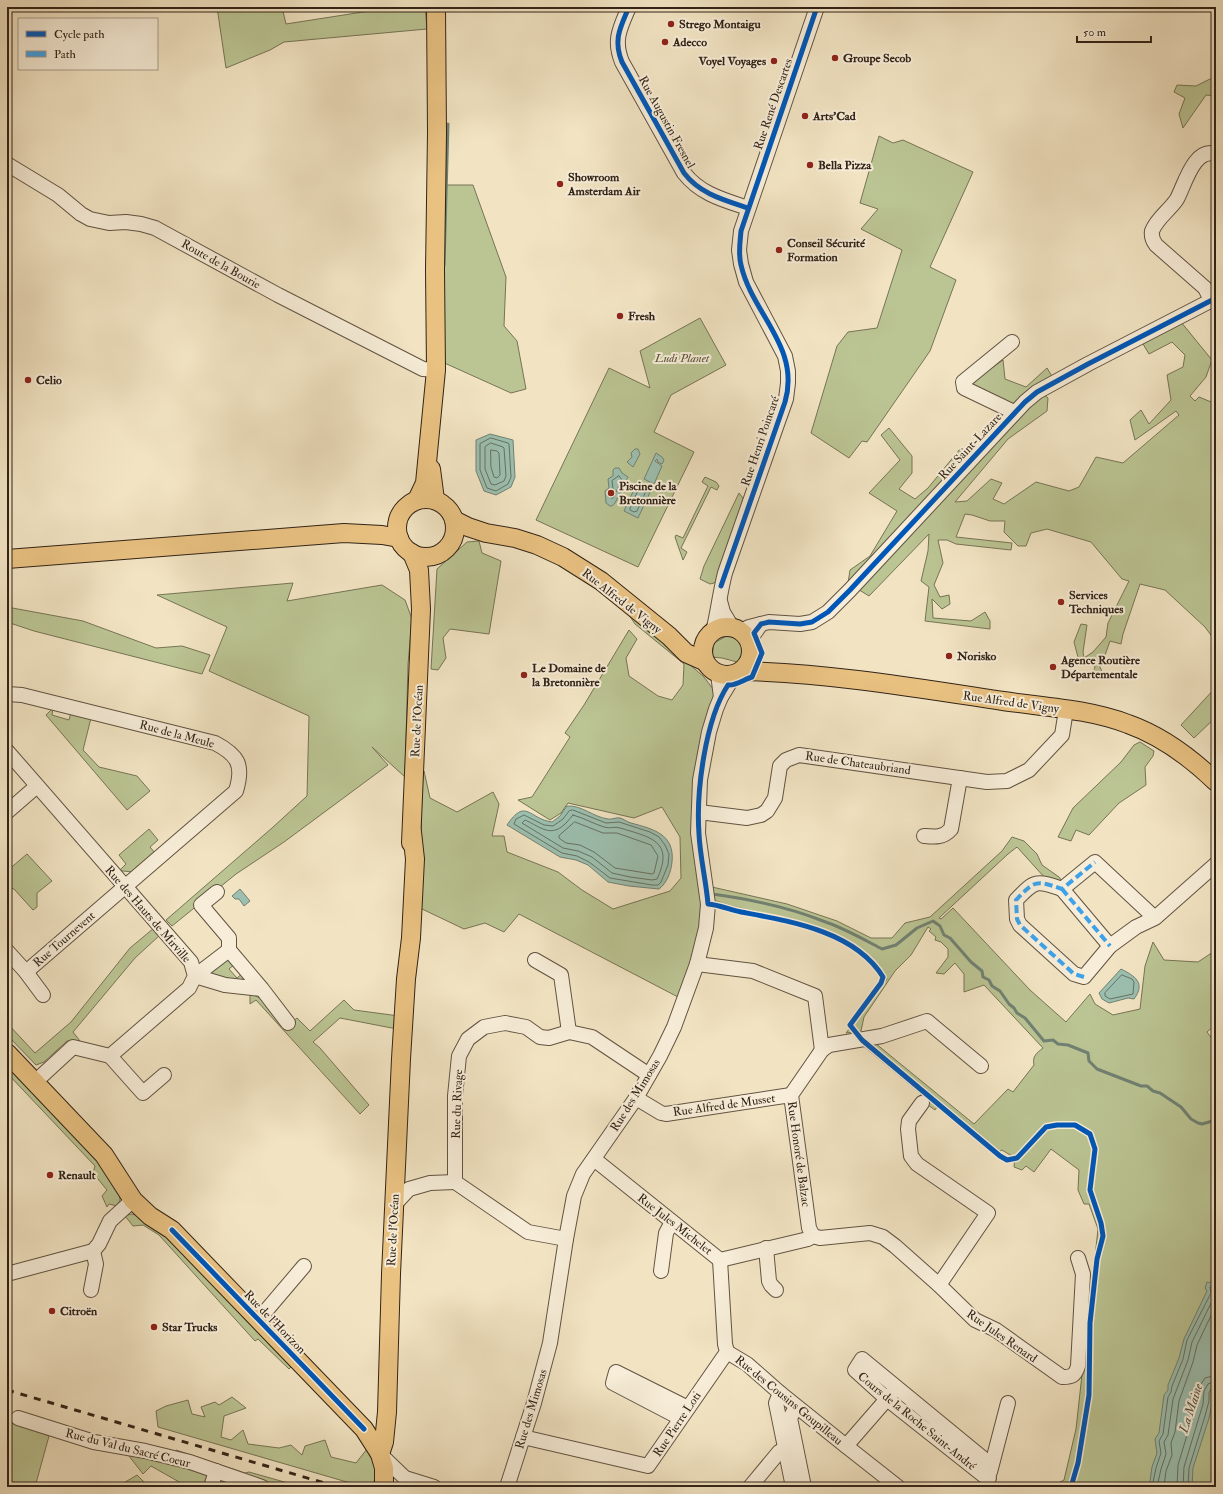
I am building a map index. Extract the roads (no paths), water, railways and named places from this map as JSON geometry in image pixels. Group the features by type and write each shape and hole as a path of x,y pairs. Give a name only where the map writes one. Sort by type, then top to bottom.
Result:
{"main road":[{"path":"417,500 424,483 429,446 435,270 437,133 436,7"},
{"path":"437,133 442,86 445,7"},
{"path":"429,446 435,500"},
{"path":"417,500 435,500 450,512 453,529 446,548 434,556 427,557 412,553 402,544 399,538 397,528 398,519 402,511 409,504 417,500"},
{"path":"344,533 381,525 398,519"},
{"name":"Rue Alfred de Vigny","path":"453,529 515,538 563,557 601,581 669,636 686,653 704,661"},
{"path":"7,559 344,533 382,535 399,538"},
{"name":"Rue de l'Océan","path":"384,1484 384,1468 380,1454 384,1442 387,1412 400,1070 406,979 402,927 403,903 412,832 422,609 419,570 412,553"},
{"name":"Rue de l'Océan","path":"422,609 434,556"},
{"path":"721,628 743,638 748,664 731,673 708,666 704,661 702,654 703,646 705,639 711,632 721,628"},
{"name":"Rue Alfred de Vigny","path":"669,636 682,640 691,639 711,632"},
{"name":"Rue Alfred de Vigny","path":"743,638 765,664 788,673"},
{"name":"Rue Alfred de Vigny","path":"731,673 788,673 854,680 1066,710 1114,719 1138,728 1179,750 1216,782"},
{"name":"Rue de l'Horizon","path":"7,1053 104,1155 134,1200 150,1216 172,1230 259,1319 364,1429 380,1454"}],"street":[{"name":"Rue Augustin Fresnel","path":"629,7 618,36 617,51 684,174 690,182 707,193 748,208"},
{"name":"Rue René Descartes","path":"748,208 817,7"},
{"path":"1214,299 1205,288 1156,245 1152,240 1152,233 1156,225 1177,198 1183,182 1196,161 1204,154 1209,152 1216,154"},
{"name":"Route de la Bourie","path":"7,164 58,195 80,214 90,219 110,223 126,222 141,224 155,228 317,316 431,370"},
{"name":"Rue Henri Poincaré","path":"719,596 725,573 785,402 788,383 788,371 785,356 746,282 741,264 739,250 741,232 748,208"},
{"name":"Rue Saint-Lazare","path":"743,638 762,624 772,622 807,623 828,612 1014,412 1038,392 1214,299"},
{"path":"1012,342 963,382 964,388 1012,409 1014,412"},
{"path":"711,632 717,615 719,596"},
{"path":"719,596 723,612 743,638"},
{"name":"Rue des Mimosas","path":"508,1487 534,1403 550,1343 574,1196 583,1174 636,1098 660,1056 674,1027 697,964 706,928 708,904 698,834 700,780 709,732 731,673"},
{"name":"Rue de la Meule","path":"7,694 22,695 215,743 227,749 234,756 239,765 240,780 236,790 124,887"},
{"name":"Rue de Chateaubriand","path":"699,812 747,818 761,815 767,811 775,798 780,766 786,760 799,755 987,782 1007,781 1029,770 1062,735 1066,710"},
{"name":"Rue des Hauts de Mirville","path":"7,751 124,887 191,962 195,976 189,988 110,1056"},
{"path":"924,836 939,837 946,834 951,829 960,778"},
{"path":"7,812 37,786"},
{"path":"1062,889 1095,862 1155,918"},
{"path":"1110,946 1062,889 1044,882 1038,882 1029,886 1016,900 1020,924 1074,974 1084,977 1110,946 1136,927 1155,918 1216,864"},
{"name":"Rue Tournevent","path":"7,951 26,972 124,887"},
{"path":"217,892 201,905 229,938 229,950 288,1023"},
{"path":"195,976 229,950"},
{"path":"535,960 561,975 569,1032"},
{"path":"697,964 753,971 815,996 822,1050 829,1045 882,1036 927,1021 981,1066"},
{"path":"26,972 43,995"},
{"path":"195,976 225,985 262,989"},
{"name":"Rue du Rivage","path":"455,1182 455,1096 459,1056 468,1039 484,1027 505,1023 526,1027 540,1037 544,1038 569,1032 592,1037 649,1075"},
{"path":"34,1082 73,1047 110,1056 144,1092 164,1075"},
{"name":"Rue Honoré de Balzac","path":"813,1236 809,1228 792,1095 822,1050"},
{"name":"Rue Alfred de Musset","path":"636,1098 666,1114 792,1095"},
{"path":"922,1103 909,1121 908,1129 911,1156 917,1164 988,1213 939,1285"},
{"name":"Rue Jules Michelet","path":"594,1159 720,1260 789,1243"},
{"path":"395,1204 409,1190 430,1182 455,1182 528,1232 566,1239"},
{"path":"7,1274 93,1251 99,1244 110,1221 134,1200"},
{"path":"661,1271 666,1233 672,1222"},
{"name":"Rue Jules Renard","path":"789,1243 808,1239 813,1236 820,1238 870,1233 883,1237 939,1285 975,1320 996,1330 1062,1377 1071,1377 1076,1374 1078,1366 1083,1274 1078,1258"},
{"path":"766,1248 769,1281 776,1290"},
{"path":"91,1290 96,1264 93,1251"},
{"path":"720,1260 725,1344 727,1352"},
{"path":"259,1319 304,1266"},
{"name":"Rue Pierre Loti","path":"523,1437 648,1466 727,1352"},
{"name":"Rue des Cousins Goupilleau","path":"727,1352 747,1364 796,1407 846,1446 896,1388"},
{"name":"Cours de la Roche Saint-André","path":"862,1359 896,1388 989,1476 983,1475 887,1399 855,1370 862,1359"},
{"path":"780,1393 776,1403 793,1487"},
{"path":"989,1476 1008,1403"},
{"path":"796,1407 790,1418 804,1487"},
{"name":"Rue du Val du Sacré Coeur","path":"18,1418 94,1442 145,1451 190,1462 262,1487"},
{"path":"846,1446 898,1487"},
{"path":"750,1487 779,1452 785,1449"},
{"path":"380,1454 405,1478 434,1487"},
{"path":"211,1487 216,1471"}],"water":[{"path":"490,434 513,440 515,477 511,487 496,495 484,491 476,471 476,440"},
{"path":"635,449 638,449 640,454 633,467 627,462 632,457 631,453"},
{"path":"656,453 664,460 662,464 658,462 657,459 655,461 662,466 654,484 644,479"},
{"path":"615,468 619,468 622,473 628,477 615,503 610,506 606,503 605,491 609,488 608,479 613,476 613,470"},
{"path":"638,481 652,488 638,518 624,511"},
{"path":"567,806 578,807 603,818 620,818 661,834 670,845 672,853 671,870 664,884 659,889 608,882 588,865 576,860 560,857 507,825 519,812 524,811 552,822 560,816"},
{"path":"240,889 250,901 244,906 239,899 235,899 232,896"},
{"path":"1121,969 1134,977 1139,984 1139,989 1134,999 1128,998 1109,1003 1102,999 1099,993"},
{"name":"La Maine","path":"1216,1270 1216,1387 1213,1394 1209,1418 1193,1468 1192,1487 1148,1487 1152,1467 1157,1453 1155,1439 1159,1433 1164,1395 1168,1390 1168,1385 1179,1358 1184,1339 1207,1291 1205,1288 1207,1282 1210,1283"}],"waterway":[{"path":"444,265 448,124"},
{"path":"712,894 754,901 810,916 838,927 882,949 896,945 917,928 933,921 940,926 944,935 950,938 971,962 982,971 983,977 989,980 992,986 1000,991 1009,1004 1017,1013 1025,1018 1044,1041 1053,1040 1058,1044 1068,1045 1088,1053 1089,1061 1097,1069 1141,1086 1147,1086 1181,1107 1191,1119 1198,1123 1202,1124 1216,1120"}],"railway":[{"path":"7,1390 338,1487"}],"place":[{"name":"Strego Montaigu","path":"671,24"},
{"name":"Adecco","path":"665,42"},
{"name":"Groupe Secob","path":"835,58"},
{"name":"Voyel Voyages","path":"774,61"},
{"name":"Arts'Cad","path":"805,116"},
{"name":"Bella Pizza","path":"810,165"},
{"name":"Showroom Amsterdam Air","path":"560,184"},
{"name":"Conseil Sécurité Formation","path":"779,250"},
{"name":"Fresh","path":"620,316"},
{"name":"Celio","path":"28,380"},
{"name":"Piscine de la Bretonnière","path":"611,493"},
{"name":"Services Techniques","path":"1061,602"},
{"name":"Norisko","path":"949,656"},
{"name":"Agence Routière Départementale","path":"1053,667"},
{"name":"Le Domaine de la Bretonnière","path":"524,675"},
{"name":"Renault","path":"50,1175"},
{"name":"Citroën","path":"52,1311"},
{"name":"Star Trucks","path":"154,1327"}],"park label":[{"name":"Ludi Planet","path":"682,358"}]}
